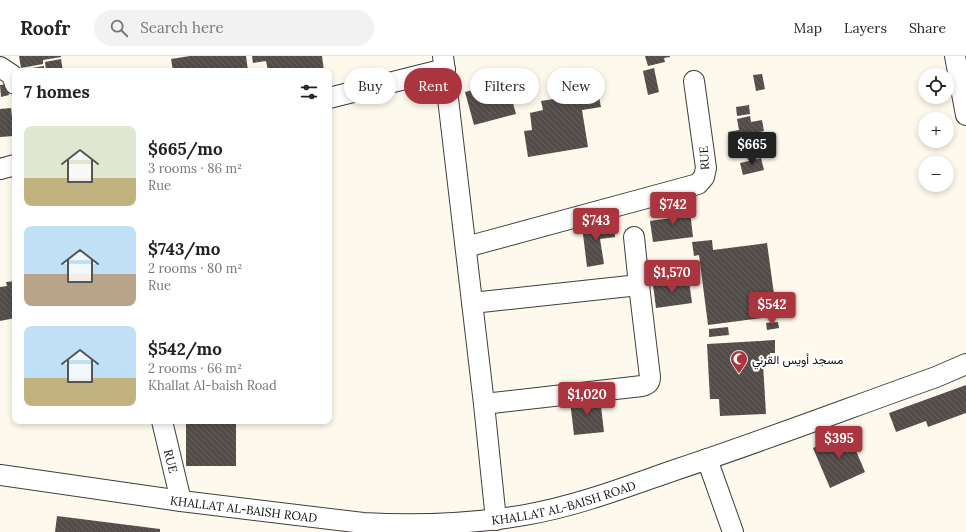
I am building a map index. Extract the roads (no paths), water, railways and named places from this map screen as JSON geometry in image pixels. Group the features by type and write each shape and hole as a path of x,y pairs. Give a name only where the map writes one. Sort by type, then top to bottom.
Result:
{"street":[{"path":"955,56 966,115"},
{"path":"332,97 444,62 496,520"},
{"path":"0,67 12,75"},
{"name":"RUE","path":"466,248 698,184 704,177 706,168 694,81"},
{"path":"0,169 12,166"},
{"path":"484,404 647,385 650,381 650,377 638,285 634,237"},
{"path":"472,303 638,285"},
{"name":"KHALLAT AL-BAISH ROAD","path":"0,475 363,528 391,525 444,524 496,520 556,509 586,501 936,377 966,364"},
{"name":"RUE","path":"163,424 181,501"},
{"path":"707,459 733,532"}],"place":[{"name":"مسجد أويس القرني","path":"739,374"}]}
